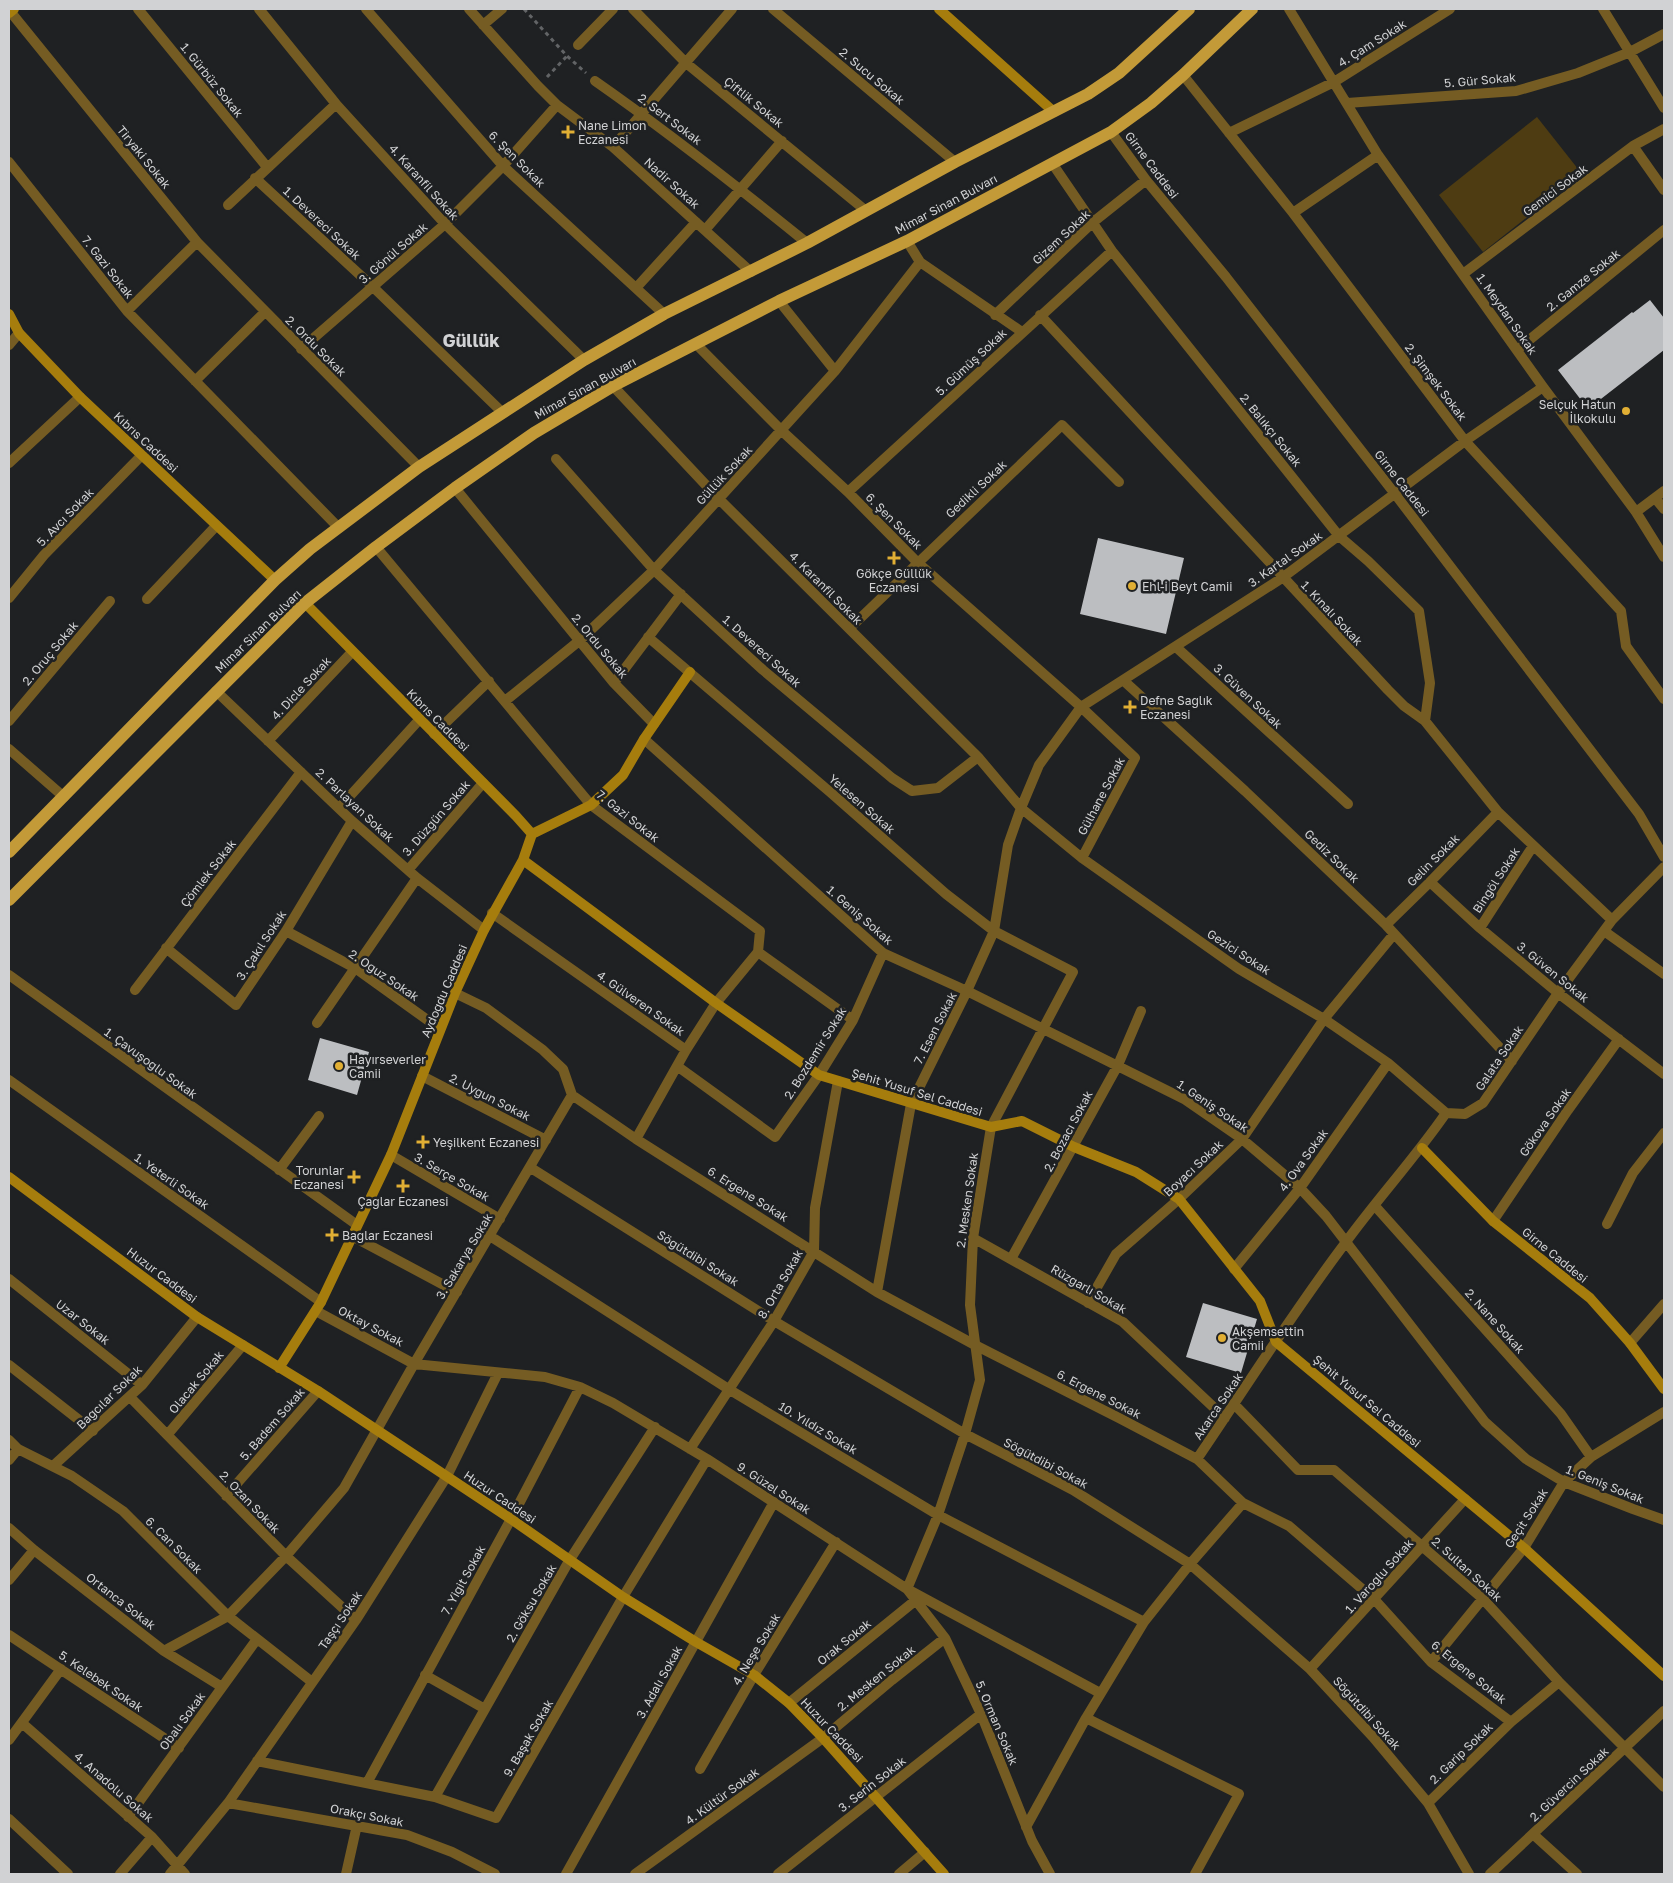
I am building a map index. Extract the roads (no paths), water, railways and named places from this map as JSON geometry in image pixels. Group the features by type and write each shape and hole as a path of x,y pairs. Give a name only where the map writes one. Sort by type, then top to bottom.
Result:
{"main road":[{"path":"939,9 1054,112"},
{"name":"Mimar Sinan Bulvarı","path":"9,852 275,580 310,549 418,467 584,360 664,314 807,243 955,162 1088,94 1119,73 1189,9"},
{"name":"Mimar Sinan Bulvarı","path":"9,900 305,603 455,488 534,433 614,386 779,301 907,241 1110,132 1184,75 1252,9"},
{"name":"Kıbrıs Caddesi","path":"9,314 19,333 80,397 275,580"},
{"name":"Kıbrıs Caddesi","path":"305,603 532,834"},
{"path":"532,834 591,805 623,775 644,739 690,672"},
{"name":"Aydoğdu Caddesi","path":"279,1368 318,1306 357,1226 390,1156 455,992 492,913 523,860 532,834"},
{"name":"Şehit Yusuf Sel Caddesi","path":"523,860 716,1003 819,1075 990,1127 1022,1121 1074,1147 1136,1172 1180,1199 1260,1301 1276,1342 1524,1548 1664,1676"},
{"name":"Girne Caddesi","path":"1422,1148 1493,1221 1590,1298 1630,1343 1664,1389"},
{"name":"Huzur Caddesi","path":"9,1177 197,1317 318,1391 511,1518 569,1561 623,1597 754,1675 789,1703 823,1738 877,1796 944,1874"}],"street":[{"name":"1. Gürbüz Sokak","path":"138,9 267,167"},
{"name":"4. Karanfil Sokak","path":"259,9 336,104 445,224 584,360"},
{"name":"6. Şen Sokak","path":"366,9 503,166 664,314"},
{"name":"Nadir Sokak","path":"469,9 557,105 612,147 751,272"},
{"path":"483,26 502,9"},
{"path":"578,45 613,9"},
{"name":"Çiftlik Sokak","path":"633,9 686,63 865,210"},
{"path":"612,147 732,9"},
{"name":"2. Sucu Sokak","path":"773,9 955,162"},
{"name":"1. Meydan Sokak","path":"1290,9 1378,154 1517,350 1636,512 1664,557"},
{"name":"4. Çam Sokak","path":"1334,82 1450,9"},
{"path":"1603,9 1664,108"},
{"name":"Tiryaki Sokak","path":"10,11 197,242"},
{"name":"5. Gür Sokak","path":"1347,104 1516,91 1578,73 1630,52 1664,34"},
{"name":"2. Şimşek Sokak","path":"1184,75 1292,213 1465,441 1621,610 1626,646 1664,699"},
{"name":"2. Sert Sokak","path":"595,81 741,189 807,243"},
{"path":"1229,133 1334,82"},
{"path":"228,204 336,104"},
{"name":"3. Gönül Sokak","path":"301,349 445,224 503,166 557,105"},
{"name":"Gemici Sokak","path":"1463,274 1633,146 1664,129"},
{"name":"Girne Caddesi","path":"1110,132 1395,494 1639,814 1664,857"},
{"path":"705,230 782,141"},
{"path":"1633,146 1664,190"},
{"path":"1292,213 1378,154"},
{"name":"7. Gazi Sokak","path":"9,162 127,311 339,528"},
{"name":"2. Balıkçı Sokak","path":"1052,163 1112,251 1339,536 1368,561 1419,611 1430,683 1425,721"},
{"name":"1. Devereci Sokak","path":"255,178 373,287 502,412"},
{"name":"Gizem Sokak","path":"996,315 1092,224 1146,180"},
{"path":"636,288 696,222"},
{"name":"2. Gamze Sokak","path":"1517,350 1664,230"},
{"path":"907,241 920,262 1022,332"},
{"path":"127,311 197,242"},
{"name":"2. Ordu Sokak","path":"197,242 418,467"},
{"name":"5. Gümüş Sokak","path":"848,492 1112,251"},
{"name":"Güllük Sokak","path":"506,701 579,641 654,570 835,371 920,262"},
{"path":"779,301 835,371"},
{"path":"195,381 265,312"},
{"name":"1. Kınalı Sokak","path":"1040,315 1282,578 1388,690 1404,706 1425,721 1498,812 1612,920"},
{"path":"9,345 19,333"},
{"name":"6. Şen Sokak","path":"696,344 782,431 848,492 917,562 1081,707"},
{"name":"4. Karanfil Sokak","path":"614,386 719,500 978,757 1021,808"},
{"name":"3. Kartal Sokak","path":"1021,808 1039,765 1081,707 1282,578 1465,441 1543,386"},
{"path":"9,463 80,397"},
{"name":"Gedikli Sokak","path":"850,628 1062,425 1119,482"},
{"name":"5. Avcı Sokak","path":"9,598 44,556 141,456"},
{"name":"1. Devereci Sokak","path":"556,459 654,570 762,670 892,778 912,791 938,788 978,757"},
{"name":"2. Ordu Sokak","path":"455,488 614,684 654,724"},
{"path":"1636,512 1664,491"},
{"path":"1655,498 1664,509"},
{"path":"146,599 216,526"},
{"name":"7. Gazi Sokak","path":"376,547 591,805 760,931 758,952"},
{"path":"614,684 681,594"},
{"name":"2. Oruç Sokak","path":"9,721 110,601"},
{"name":"Yelesen Sokak","path":"648,637 946,894 994,931 1073,972"},
{"name":"3. Güven Sokak","path":"1176,647 1348,804"},
{"name":"4. Dicle Sokak","path":"268,741 352,652"},
{"path":"434,734 489,681"},
{"name":"Gediz Sokak","path":"1124,681 1386,924 1512,1061"},
{"name":"2. Parlayan Sokak","path":"216,691 352,821 417,878 484,930"},
{"name":"Gülhane Sokak","path":"1081,707 1135,758 1082,858"},
{"path":"339,808 419,720"},
{"name":"1. Geniş Sokak","path":"644,739 883,952 967,991 1184,1099 1242,1139 1300,1188 1326,1216 1485,1422 1526,1459 1564,1482 1664,1520"},
{"path":"9,749 64,797"},
{"name":"Çömlek Sokak","path":"135,990 301,772"},
{"name":"3. Düzgün Sokak","path":"408,870 483,783"},
{"name":"7. Esen Sokak","path":"877,1292 911,1104 967,991 994,931 1008,845 1021,808"},
{"name":"Gezici Sokak","path":"1021,808 1082,858 1239,969 1324,1019 1388,1063 1446,1113"},
{"name":"Gelin Sokak","path":"1386,924 1498,812"},
{"name":"3. Çakıl Sokak","path":"166,948 236,1004 286,931 352,821"},
{"name":"Bingöl Sokak","path":"1480,928 1533,846"},
{"name":"Galata Sokak","path":"1446,1113 1465,1114 1483,1104 1558,993 1612,920 1664,867"},
{"path":"317,1023 417,878"},
{"name":"3. Güven Sokak","path":"1430,882 1480,928 1558,993 1664,1074"},
{"name":"4. Gülveren Sokak","path":"492,913 686,1050 677,1066"},
{"name":"2. Oğuz Sokak","path":"286,931 355,968 440,1029"},
{"path":"1604,931 1664,974"},
{"name":"Boyacı Sokak","path":"1088,1303 1116,1254 1180,1199 1242,1139 1324,1019 1394,934"},
{"path":"686,1050 716,1003 758,952 853,1020"},
{"name":"2. Bozdemir Sokak","path":"677,1066 776,1137 819,1075 853,1020 883,952"},
{"name":"2. Mesken Sokak","path":"907,1588 938,1515 965,1434 980,1380 970,1305 973,1238 990,1127 1073,972"},
{"name":"1. Çavuşoğlu Sokak","path":"9,975 357,1226"},
{"path":"455,992 486,1008 543,1050 563,1069 572,1095"},
{"name":"2. Bozacı Sokak","path":"1011,1259 1118,1065 1141,1011"},
{"name":"Gökova Sokak","path":"1493,1221 1568,1110 1619,1040"},
{"name":"4. Ova Sokak","path":"1234,1269 1300,1188 1388,1063"},
{"path":"636,1139 677,1066"},
{"name":"2. Uygun Sokak","path":"422,1076 546,1140"},
{"name":"1. Yeterli Sokak","path":"9,1080 318,1306"},
{"name":"8. Orta Sokak","path":"690,1449 774,1320 814,1251 815,1208 838,1081"},
{"name":"6. Ergene Sokak","path":"572,1095 636,1139 877,1292 975,1345 1197,1459 1243,1503 1289,1526 1374,1600 1431,1662 1511,1722"},
{"name":"3. Sakarya Sokak","path":"164,1651 228,1616 286,1556 344,1488 414,1364 531,1168 572,1095"},
{"path":"1276,1342 1346,1242 1422,1148 1446,1113"},
{"path":"279,1170 319,1116"},
{"path":"1607,1224 1633,1173 1664,1133"},
{"name":"3. Serçe Sokak","path":"390,1156 500,1219"},
{"name":"Söğütdibi Sokak","path":"531,1168 774,1320 965,1434 1073,1490 1190,1564 1310,1669 1373,1737 1428,1803 1469,1874"},
{"name":"2. Nane Sokak","path":"1375,1206 1561,1414 1591,1457"},
{"path":"352,1236 457,1292"},
{"name":"10. Yıldız Sokak","path":"490,1236 730,1390 938,1515 1144,1622"},
{"name":"Rüzgarlı Sokak","path":"973,1238 1123,1322 1225,1418"},
{"name":"Uzar Sokak","path":"9,1279 142,1385"},
{"path":"1630,1343 1664,1304"},
{"name":"Oktay Sokak","path":"318,1306 414,1364"},
{"name":"Bağcılar Sokak","path":"53,1466 142,1385 197,1317"},
{"name":"Akarca Sokak","path":"1197,1459 1276,1342"},
{"name":"Olacak Sokak","path":"168,1434 242,1345"},
{"name":"9. Güzel Sokak","path":"414,1364 545,1377 580,1387 613,1402 707,1459 907,1588 1100,1693"},
{"path":"9,1365 93,1431"},
{"name":"Taşçı Sokak","path":"174,1870 228,1803 356,1620 447,1476 498,1373"},
{"name":"7. Yiğit Sokak","path":"367,1783 580,1387"},
{"name":"5. Badem Sokak","path":"226,1496 318,1391"},
{"name":"2. Ozan Sokak","path":"130,1397 286,1556 356,1620"},
{"name":"2. Sultan Sokak","path":"1234,1404 1298,1470 1334,1470 1484,1598 1559,1682 1664,1786"},
{"name":"Geçit Sokak","path":"1431,1662 1524,1548 1564,1482 1591,1457 1664,1412"},
{"name":"2. Göksu Sokak","path":"435,1797 569,1561 655,1427"},
{"name":"6. Can Sokak","path":"9,1440 18,1449 72,1476 123,1511 228,1616 312,1682"},
{"path":"9,1460 18,1449"},
{"name":"9. Başak Sokak","path":"258,1761 435,1797 496,1818 623,1597 707,1459"},
{"name":"1. Varoğlu Sokak","path":"1310,1669 1465,1499"},
{"name":"3. Adalı Sokak","path":"566,1874 774,1502"},
{"path":"1026,1827 1100,1693 1144,1622 1190,1564 1243,1503"},
{"name":"Ortanca Sokak","path":"9,1528 34,1550 164,1651 222,1687"},
{"name":"4. Neşe Sokak","path":"700,1769 754,1675 836,1542"},
{"path":"9,1580 34,1550"},
{"name":"5. Orman Sokak","path":"907,1588 945,1638 981,1714 1032,1841 1050,1874"},
{"name":"Orak Sokak","path":"789,1703 916,1600"},
{"name":"5. Kelebek Sokak","path":"9,1635 179,1748"},
{"name":"2. Mesken Sokak","path":"823,1738 945,1638"},
{"name":"Obalı Sokak","path":"128,1817 257,1639"},
{"path":"9,1740 61,1669"},
{"path":"425,1675 485,1709"},
{"name":"2. Garip Sokak","path":"1428,1803 1511,1722 1559,1682"},
{"name":"2. Güvercin Sokak","path":"1490,1874 1626,1749 1664,1711"},
{"name":"3. Serin Sokak","path":"778,1874 981,1714"},
{"path":"1086,1718 1239,1794 1194,1874"},
{"name":"4. Anadolu Sokak","path":"22,1723 152,1837 174,1870 185,1874"},
{"name":"4. Kültür Sokak","path":"635,1874 823,1738"},
{"name":"Orakçı Sokak","path":"228,1803 407,1835 452,1852 494,1874"},
{"path":"9,1819 68,1874"},
{"path":"346,1874 357,1825"},
{"path":"1534,1835 1577,1874"},
{"path":"120,1874 152,1837"},
{"path":"899,1874 926,1852"}],"place":[{"name":"Nane Limon Eczanesi","path":"568,132"},
{"name":"Selçuk Hatun İlkokulu","path":"1626,411"},
{"name":"Gökçe Güllük Eczanesi","path":"894,558"},
{"name":"Ehl-i Beyt Camii","path":"1132,586"},
{"name":"Defne Sağlık Eczanesi","path":"1130,707"},
{"name":"Hayırseverler Camii","path":"339,1066"},
{"name":"Yeşilkent Eczanesi","path":"423,1142"},
{"name":"Torunlar Eczanesi","path":"354,1177"},
{"name":"Çağlar Eczanesi","path":"403,1186"},
{"name":"Bağlar Eczanesi","path":"332,1235"},
{"name":"Akşemsettin Camii","path":"1222,1338"}],"district":[{"name":"Güllük","path":"471,340"}]}
